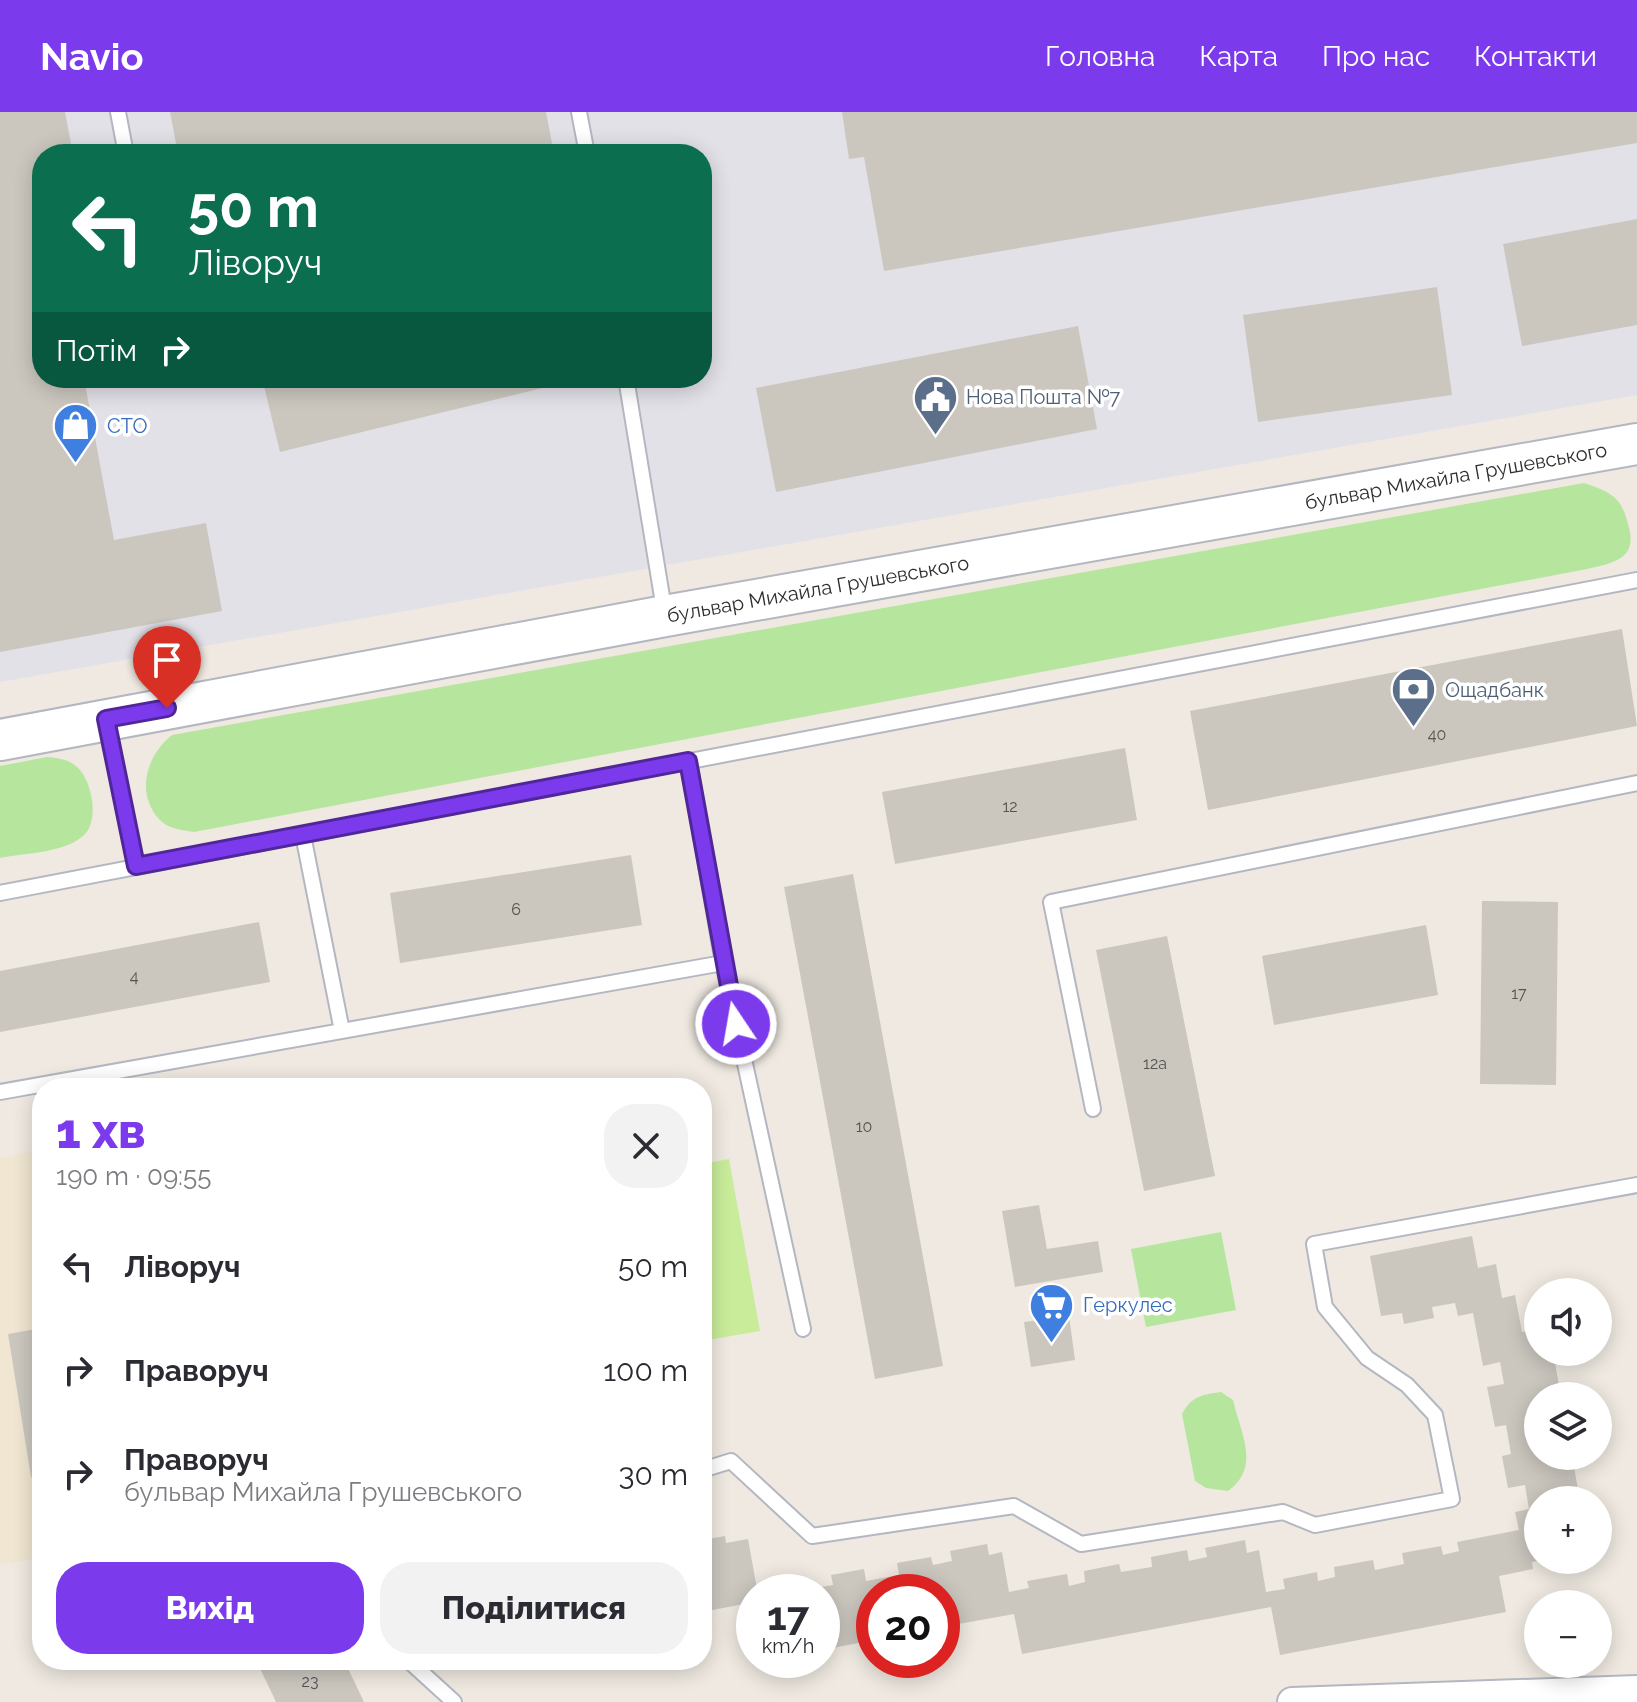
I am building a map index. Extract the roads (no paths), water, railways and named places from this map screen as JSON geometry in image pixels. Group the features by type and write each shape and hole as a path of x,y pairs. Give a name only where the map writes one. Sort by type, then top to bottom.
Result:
{"main road":[{"name":"бульвар Михайла Грушевського","path":"0,740 665,616 1637,444"}],"street":[{"path":"1292,1702 1637,1690"}],"lane":[{"path":"118,112 124,144"},
{"path":"579,112 585,144"},
{"path":"628,388 665,616"},
{"path":"0,893 1637,580"},
{"path":"106,719 136,866"},
{"path":"688,761 723,963 803,1329"},
{"path":"1093,1109 1051,902 1637,783"},
{"path":"303,835 342,1031"},
{"path":"78,1078 723,963"},
{"path":"0,1092 32,1086"},
{"path":"712,1467 731,1461 812,1536 1014,1506 1081,1544 1283,1512 1315,1525 1452,1499 1435,1415 1407,1385 1367,1358 1325,1307 1314,1244 1637,1185"},
{"path":"419,1670 454,1702"}],"place":[{"name":"Нова Пошта №7","path":"935,436"},
{"name":"СТО","path":"76,465"},
{"name":"Ощадбанк","path":"1414,729"},
{"name":"Геркулес","path":"1052,1344"}]}
